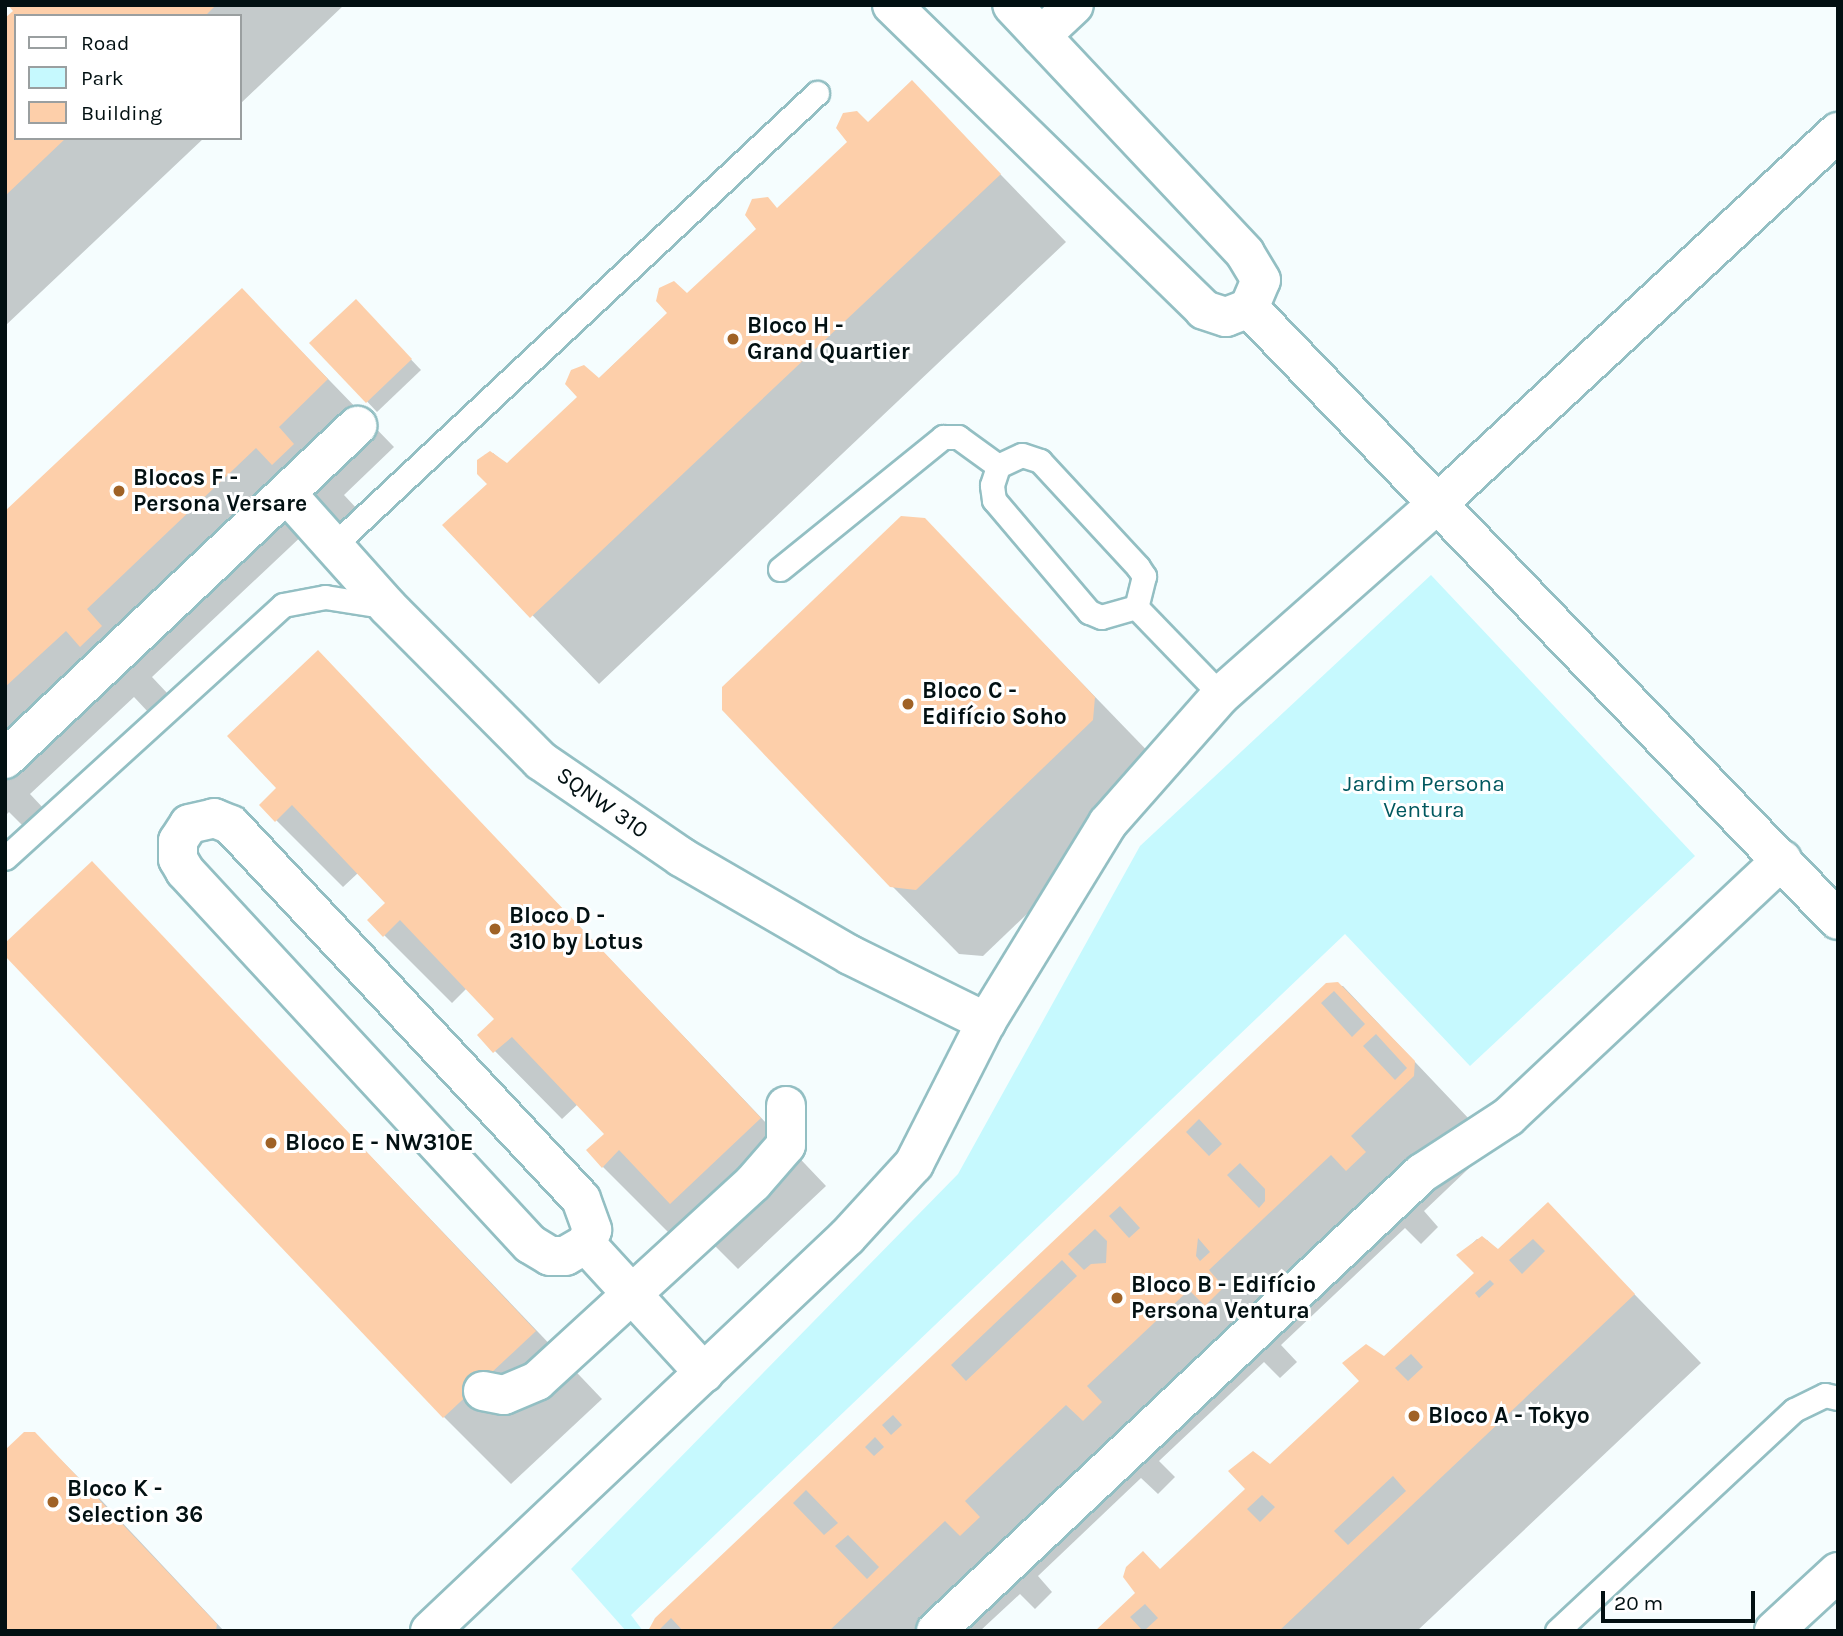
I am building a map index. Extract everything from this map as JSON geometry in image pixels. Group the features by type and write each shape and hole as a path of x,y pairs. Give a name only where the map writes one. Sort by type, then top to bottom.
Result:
{"street":[{"path":"892,5 1204,310 1226,317 1249,308 1261,280 1245,253 1012,5"},
{"path":"1041,36 1074,5"},
{"path":"430,1631 847,1237 914,1164 986,1022 1108,823 1221,695 1435,506 1838,132"},
{"path":"1249,308 1435,506 1838,920"},
{"path":"5,758 357,426"},
{"name":"SQNW 310","path":"287,494 388,607 541,761 681,857 850,955 986,1022"},
{"path":"214,818 231,825 250,845 581,1199 592,1230 586,1244 565,1256 550,1256 530,1244 185,871 178,859 178,841 189,824 214,818"},
{"path":"936,1631 1422,1173 1508,1117 1782,860"},
{"path":"483,1391 504,1395 537,1381 633,1296 773,1164 786,1145 786,1106"},
{"path":"586,1244 704,1373"},
{"path":"1774,1631 1838,1572"}],"lane":[{"path":"333,546 817,93"},
{"path":"780,569 943,437 958,437 998,466"},
{"path":"1022,455 1040,461 1138,567 1143,576 1136,607 1108,617 1089,612 994,500 992,485 998,466 1022,455"},
{"path":"5,858 284,605 325,597 388,607"},
{"path":"1136,607 1221,695"},
{"path":"1557,1631 1794,1410 1825,1395 1838,1398"}],"green space":[{"name":"Jardim Persona Ventura","path":"1431,575 1695,856 1470,1066 1345,934 631,1615 643,1631 626,1631 571,1569 958,1174 1140,846"}],"building":[{"path":"8,5 216,5 207,14 14,14 14,140 64,140 5,196 5,18 13,11"},
{"name":"Bloco H - Grand Quartier","path":"912,80 1001,174 530,618 442,525 487,484 477,474 477,460 490,451 507,463 577,397 565,384 571,370 584,365 599,378 667,313 656,301 659,288 674,281 687,293 756,229 745,215 752,199 768,197 777,208 847,142 836,128 843,113 857,111 868,122"},
{"name":"Blocos F - Persona Versare","path":"242,288 328,379 279,427 294,444 272,465 256,448 87,609 102,626 80,647 66,631 5,687 5,511"},
{"path":"356,299 412,359 366,403 309,343"},
{"name":"Bloco C - Edifício Soho","path":"901,516 925,518 1095,697 1093,720 916,890 890,887 722,710 722,687"},
{"name":"Bloco D - 310 by Lotus","path":"318,650 761,1118 670,1204 619,1150 602,1168 586,1150 604,1134 512,1037 493,1053 477,1035 494,1019 400,920 383,937 367,920 385,903 292,805 275,822 259,805 276,788 227,736"},
{"name":"Bloco E - NW310E","path":"92,861 536,1331 443,1418 5,956 5,943"},
{"name":"Bloco B - Edifício Persona Ventura","path":"1338,982 1415,1061 1414,1076 1351,1136 1366,1152 1346,1171 1331,1155 1209,1270 1224,1287 1205,1306 1189,1290 1087,1386 1102,1402 1083,1421 1066,1405 965,1501 980,1517 960,1536 945,1521 829,1631 683,1631 671,1618 658,1631 648,1631 655,1618 1326,983","holes":["1334,991 1365,1024 1352,1037 1321,1003","1376,1034 1407,1068 1395,1080 1363,1046","1199,1119 1222,1144 1209,1156 1186,1132","1240,1163 1265,1189 1265,1201 1259,1208 1227,1175","1120,1206 1140,1228 1129,1238 1109,1216","1095,1229 1107,1241 1106,1263 1091,1264 1084,1270 1068,1254","1198,1238 1210,1252 1200,1261 1196,1256","1062,1260 1077,1276 966,1381 951,1365","893,1415 902,1425 891,1435 882,1425","875,1437 884,1447 874,1456 865,1447","806,1490 838,1523 824,1535 793,1503","848,1535 879,1567 867,1579 835,1546"]},
{"name":"Bloco A - Tokyo","path":"1548,1202 1635,1294 1279,1631 1144,1631 1158,1618 1145,1604 1130,1617 1143,1631 1095,1631 1135,1593 1123,1577 1126,1567 1143,1551 1160,1569 1245,1489 1228,1471 1253,1451 1270,1464 1359,1381 1342,1363 1366,1344 1384,1356 1474,1273 1456,1255 1482,1236 1498,1249","holes":["1533,1239 1545,1251 1522,1274 1509,1260","1490,1280 1494,1284 1479,1298 1475,1293","1411,1354 1423,1367 1408,1381 1395,1368","1393,1476 1406,1491 1348,1545 1334,1531","1262,1495 1275,1507 1260,1522 1247,1509"]},
{"name":"Bloco K - Selection 36","path":"24,1432 35,1432 217,1624 216,1631 5,1631 5,1450"}],"place":[{"name":"Bloco H - Grand Quartier","path":"733,339"},
{"name":"Blocos F - Persona Versare","path":"119,491"},
{"name":"Bloco C - Edifício Soho","path":"908,704"},
{"name":"Bloco D - 310 by Lotus","path":"495,929"},
{"name":"Bloco E - NW310E","path":"271,1143"},
{"name":"Bloco B - Edifício Persona Ventura","path":"1117,1298"},
{"name":"Bloco A - Tokyo","path":"1414,1416"},
{"name":"Bloco K - Selection 36","path":"53,1502"}]}
